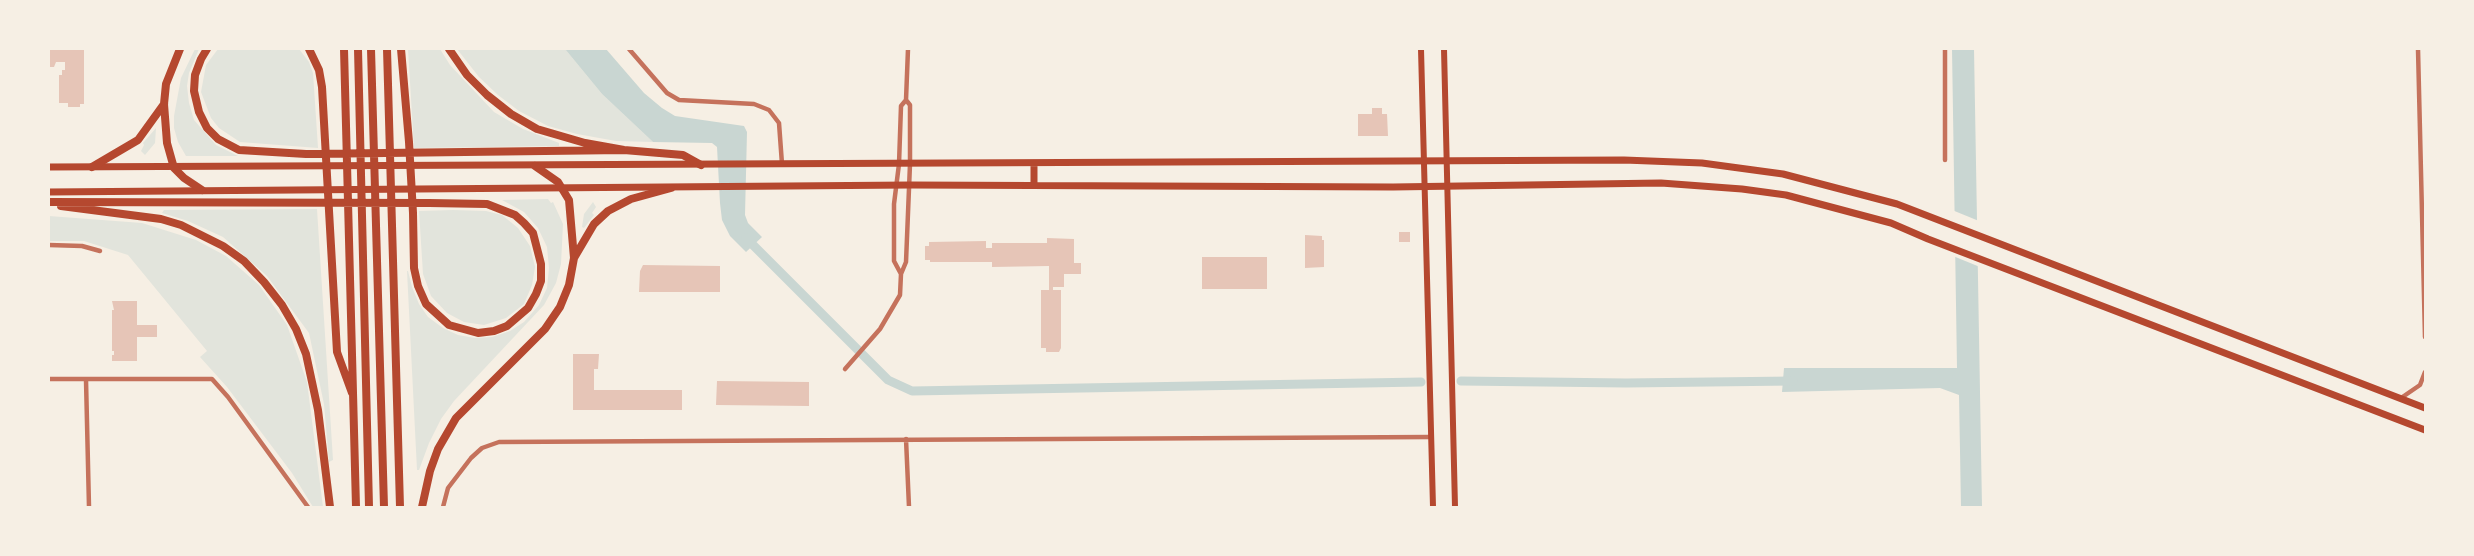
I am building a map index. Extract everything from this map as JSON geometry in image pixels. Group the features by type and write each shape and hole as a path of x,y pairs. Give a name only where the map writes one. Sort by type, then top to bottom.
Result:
{"highway":[{"path":"180,49 166,84 164,104 169,152 174,168 191,184 202,190"},
{"path":"207,49 195,76 194,91 199,112 207,128 218,139 239,150 306,154 624,150 683,154 701,164"},
{"path":"309,49 316,61 321,77 337,352 355,402"},
{"path":"344,49 355,402 356,507"},
{"path":"358,49 369,507"},
{"path":"371,49 384,507"},
{"path":"388,49 400,507"},
{"path":"49,203 487,204 515,215 532,233 541,264 541,281 528,308 507,326 494,331 478,332 449,325 426,304 418,286 414,268 413,213 409,142 401,49"},
{"path":"449,49 467,75 483,91 504,110 528,124 566,139 624,150"},
{"path":"92,167 131,146 164,104"},
{"path":"422,507 430,471 438,449 456,418 546,329 560,307 570,285 574,258 570,205 563,188 552,176 534,166"},
{"path":"574,258 594,224 608,211 631,200 671,188"},
{"path":"49,203 161,219 181,225 223,246 244,261 264,282 287,313 306,354 318,410 330,507"}],"main road":[{"path":"1421,49 1433,507"},
{"path":"1444,49 1455,507"},
{"path":"49,167 174,168 1624,160 1741,167 1783,174 1839,187 1897,204 2425,408"},
{"path":"1034,163 1034,185"},
{"path":"49,192 896,185 1447,186 1661,183 1742,189 1786,195 1838,207 1891,223 1928,239 2425,430"}],"street":[{"path":"629,49 667,93 679,100 754,104 769,110 779,124 782,164"},
{"path":"845,369 880,330 900,295 900,274 894,261 896,185 902,106 906,100 908,49"},
{"path":"1944,49 1945,160"},
{"path":"2418,49 2425,337"},
{"path":"900,274 906,262 910,185 910,105 906,100"},
{"path":"49,245 82,246 100,251"},
{"path":"2401,398 2420,385 2425,372"},
{"path":"49,379 212,379 228,397 308,507"},
{"path":"86,380 88,507"},
{"path":"443,507 448,488 471,458 482,448 499,442 906,438 1432,437"},
{"path":"906,438 909,507"}],"shaded area":[{"path":"195,49 199,49 189,73 187,86 194,120 216,145 238,156 186,156 178,142 174,128 174,116 181,78"},
{"path":"218,49 299,49 309,62 313,73 318,148 240,142 219,128 211,118 201,92 206,65"},
{"path":"408,49 440,49 450,65 494,112 523,129 559,143 559,146 414,148"},
{"path":"457,49 565,49 602,94 653,142 616,141 577,134 548,126 519,111 498,95 479,77"},
{"path":"565,49 606,49 644,93 675,116 744,126 747,132 745,215 748,223 762,237 746,252 730,236 722,220 717,147 712,143 653,142 602,94"},
{"path":"1952,49 1974,49 1982,507 1961,507 1959,395 1940,388 1782,392 1784,368 1957,368"},
{"path":"156,128 155,143 145,155 141,151 143,143"},
{"path":"548,199 551,203 553,202 563,224 561,264 556,283 544,305 454,401 441,419 429,443 419,470 417,470 407,271 419,304 428,317 443,328 458,335 475,338 492,337 510,331 524,322 539,305 547,288 549,268 547,247 538,228 524,212 502,200"},
{"path":"593,202 596,207 592,213 594,215 584,228 582,227 584,214"},
{"path":"317,209 333,460 329,462 324,404 309,333 267,276 223,237 188,221 162,213 164,210"},
{"path":"419,211 486,211 502,215 518,228 530,246 535,267 532,285 524,304 506,318 484,325 464,322 447,313 431,296 423,274"},
{"path":"49,216 142,223 196,240 226,256 259,285 287,325 307,382 323,507 313,507 292,473 227,387 200,357 207,351 128,255 84,241 49,241"}],"pier":[{"path":"1952,210 1979,221 1980,267 1953,256"}],"building":[{"path":"49,49 84,49 84,104 80,104 80,107 68,107 68,103 59,103 59,75 62,75 62,70 65,70 65,62 56,62 54,67 49,67"},
{"path":"1372,108 1382,108 1382,114 1387,114 1388,136 1358,136 1358,114 1372,114"},
{"path":"1399,232 1410,232 1410,242 1399,242"},
{"path":"1305,235 1322,236 1322,240 1324,240 1324,267 1305,268"},
{"path":"1047,238 1074,239 1074,263 1081,263 1081,274 1064,274 1064,287 1053,287 1053,290 1061,290 1061,348 1059,352 1046,352 1046,348 1041,348 1041,290 1049,290 1049,266 992,267 992,262 930,262 930,260 925,260 925,246 929,246 929,242 986,241 986,248 992,248 992,243 1047,243"},
{"path":"1202,257 1267,257 1267,289 1202,289"},
{"path":"643,265 720,266 720,292 639,292 640,271"},
{"path":"112,301 137,301 137,325 157,325 157,337 137,337 137,361 112,361 114,351 112,351 112,310 114,310"},
{"path":"573,354 599,354 598,369 594,369 594,390 682,390 682,410 573,410"},
{"path":"717,381 809,382 809,406 716,405"}],"waterway":[{"path":"746,238 888,380 912,391 1421,382"},
{"path":"1461,381 1626,383 1793,381"}]}
